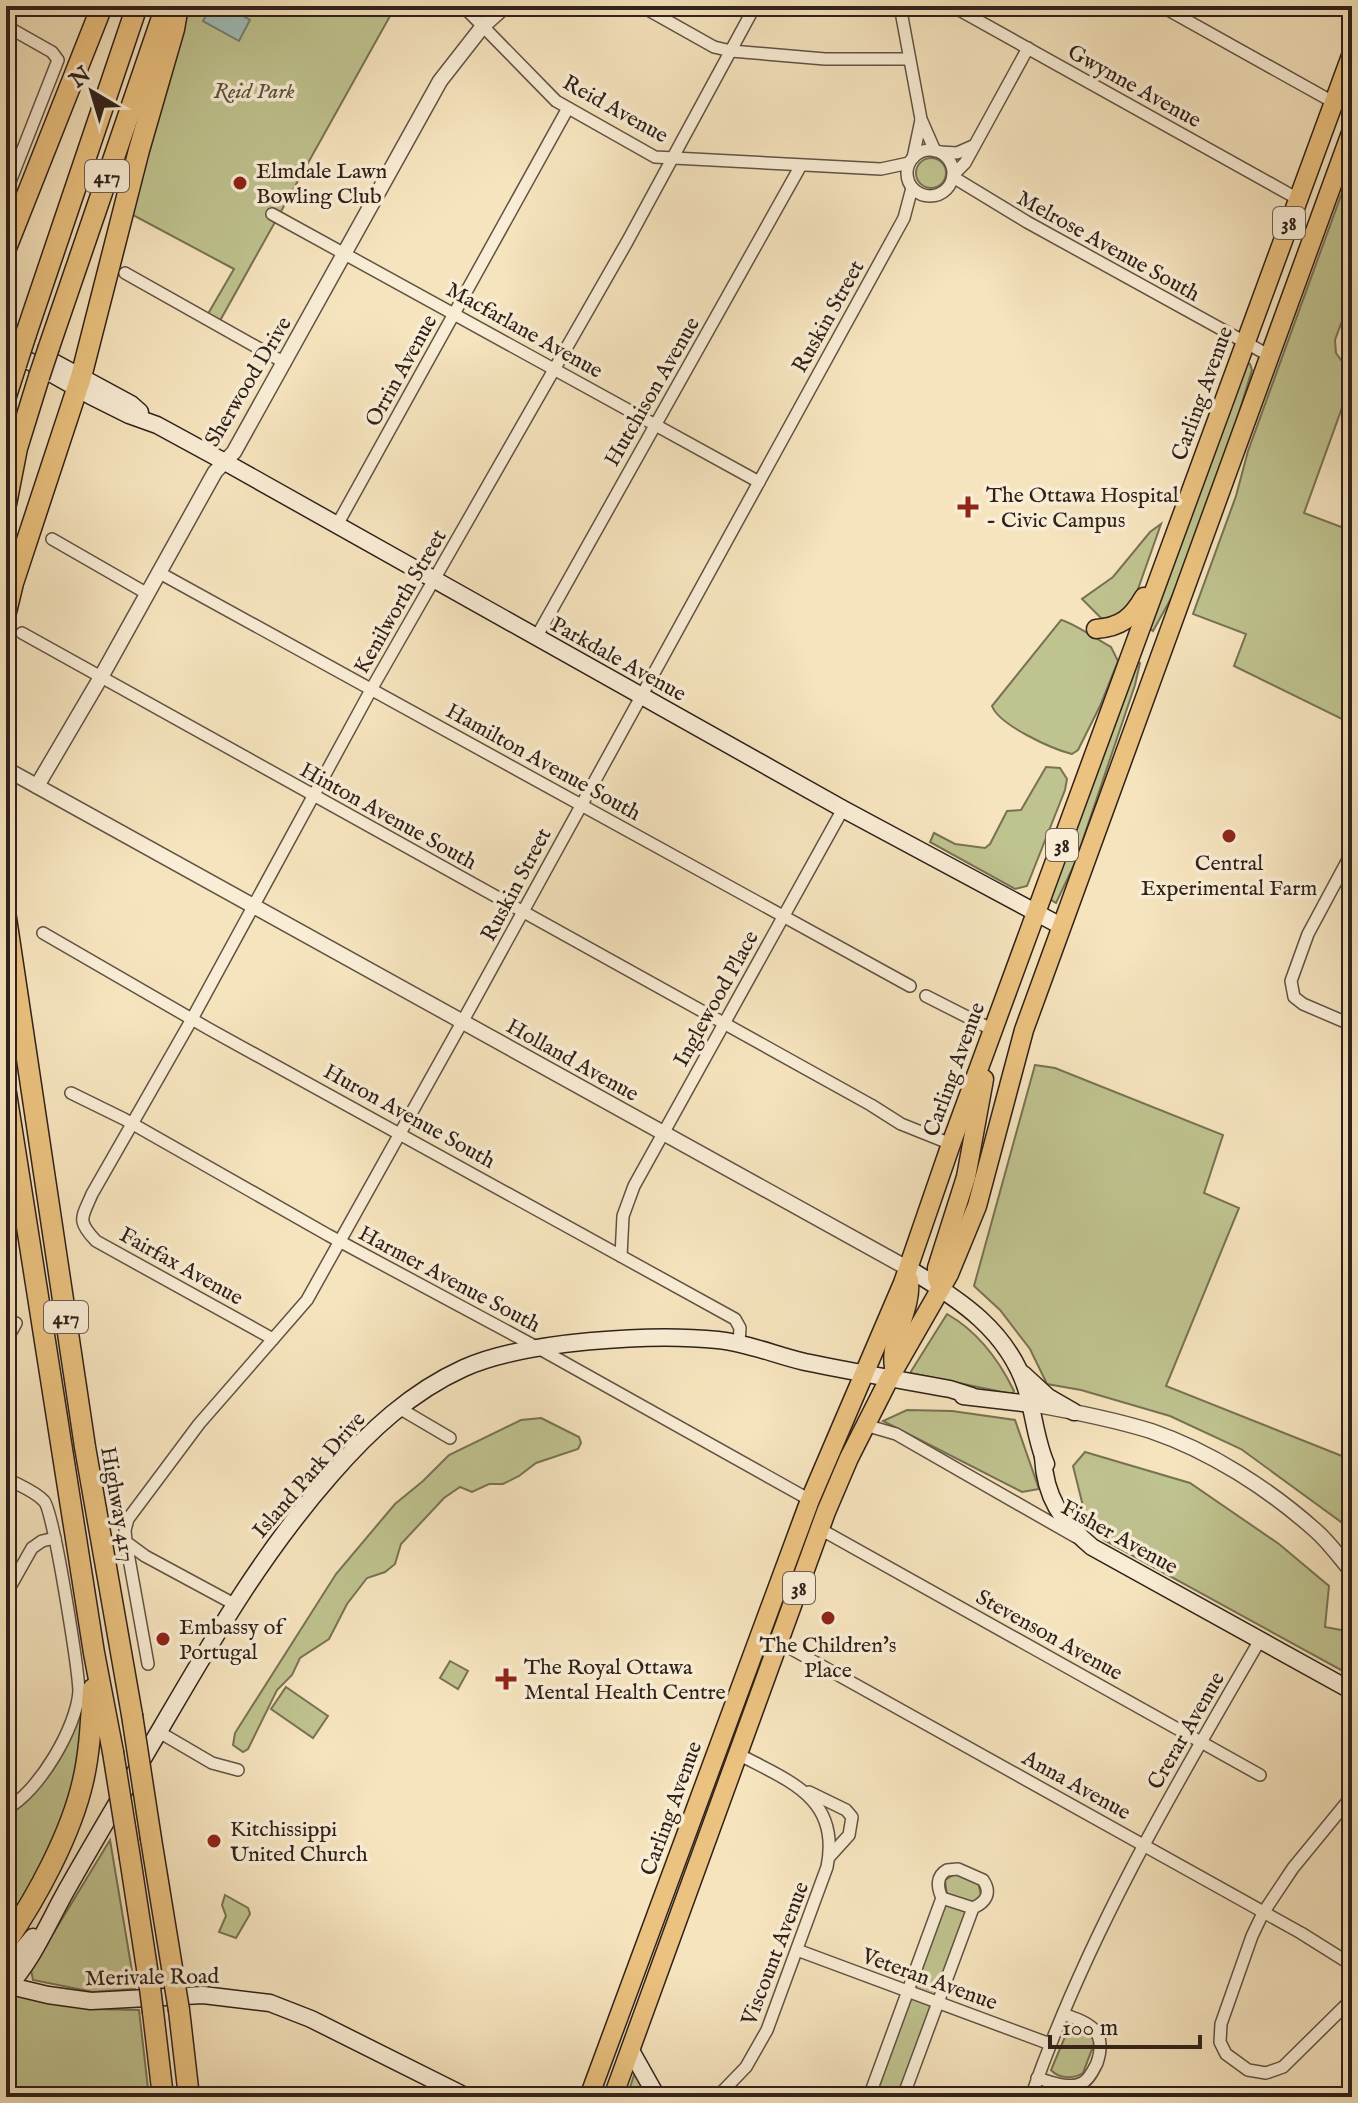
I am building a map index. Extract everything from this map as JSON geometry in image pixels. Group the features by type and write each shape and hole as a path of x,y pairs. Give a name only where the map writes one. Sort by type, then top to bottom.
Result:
{"highway":[{"path":"6,248 102,6"},
{"name":"417","path":"6,396 16,335 137,6"},
{"name":"417","path":"6,504 17,448 39,377 166,6"},
{"path":"6,612 79,383 178,6"},
{"name":"Highway 417","path":"6,918 85,1447 179,2010 189,2097"},
{"name":"417","path":"6,1093 94,1653 130,1858 163,2097"},
{"path":"6,1942 60,1845 80,1796 91,1733 94,1653"}],"main road":[{"name":"Carling Avenue","path":"589,2097 810,1500 909,1269 951,1144 1352,53"},
{"name":"Carling Avenue","path":"613,2097 837,1485 865,1425 941,1288 977,1206 1013,1065 1061,926 1352,130"},
{"name":"Parkdale Avenue","path":"16,335 79,383"},
{"name":"Parkdale Avenue","path":"11,357 131,404 157,425 843,809 1061,926"},
{"path":"1096,629 1118,625 1133,615 1167,556"},
{"path":"941,1288 937,1266 966,1177 993,1030"},
{"path":"890,1378 891,1352 909,1300 909,1269"},
{"name":"Holland Avenue","path":"909,1269 977,1315 1001,1341 1018,1370 1031,1404 1043,1457 1044,1478 1054,1505 1065,1523 1092,1547"},
{"name":"Island Park Drive","path":"7,1982 33,1937 64,1894 263,1560 310,1499 360,1444 399,1408 428,1387 493,1357 634,1339 688,1338 739,1343 802,1361 820,1371 863,1379 890,1378 922,1394 972,1396 1031,1404"},
{"path":"1018,1370 1048,1397 1074,1412"},
{"name":"Holland Avenue","path":"1043,1457 1074,1518 1093,1539 1125,1563"},
{"name":"Fisher Avenue","path":"1092,1547 1352,1691"},
{"path":"767,1615 787,1622"},
{"name":"Merivale Road","path":"7,1982 48,1995 91,2001 203,1995 270,2003 319,2022 467,2097"},
{"path":"630,2049 657,2097"}],"street":[{"name":"Reid Avenue","path":"463,6 556,101 655,157 881,169 911,161"},
{"name":"Sherwood Drive","path":"37,786 215,472 234,452 285,363 440,81 483,26 505,6"},
{"path":"641,6 714,47 731,51 825,59 909,59"},
{"name":"Kenilworth Street","path":"81,1218 372,688 555,368 755,6"},
{"path":"900,6 921,119 937,152 950,161 953,176"},
{"name":"Gwynne Avenue","path":"952,6 1298,199"},
{"path":"1161,6 1333,102"},
{"path":"6,26 52,52 58,60 6,192"},
{"path":"943,193 953,176 963,167 1028,48"},
{"name":"Orrin Avenue","path":"337,525 568,108"},
{"path":"921,119 911,161 910,185 920,194 930,197 973,191"},
{"path":"911,161 923,152 957,153 973,146"},
{"name":"Hutchison Avenue","path":"537,636 800,167"},
{"name":"Reid Avenue","path":"881,169 910,185"},
{"name":"Melrose Avenue South","path":"953,176 973,191 1270,356"},
{"name":"Ruskin Street","path":"148,1664 126,1542 128,1519 199,1424 307,1300 904,218 910,185"},
{"name":"Ruskin Street","path":"904,218 930,197"},
{"name":"Macfarlane Avenue","path":"272,214 759,482"},
{"path":"125,273 285,363"},
{"path":"52,539 146,593"},
{"name":"Hamilton Avenue South","path":"158,572 910,986"},
{"name":"Hinton Avenue South","path":"22,633 723,1022 897,1122 951,1144"},
{"name":"Holland Avenue","path":"6,769 909,1269"},
{"name":"Inglewood Place","path":"621,1256 623,1216 634,1186 843,809"},
{"path":"1352,852 1308,934 1291,981 1294,997 1303,1004 1352,1025"},
{"name":"Huron Avenue South","path":"43,933 192,1019 735,1319 740,1328 739,1343"},
{"path":"926,996 993,1030"},
{"name":"Harmer Avenue South","path":"71,1093 810,1500"},
{"name":"Fairfax Avenue","path":"81,1218 82,1225 96,1241 273,1339"},
{"path":"6,1341 16,1323"},
{"path":"1031,1404 1154,1432 1181,1443 1243,1476 1281,1502 1317,1532 1352,1572"},
{"path":"399,1408 450,1438"},
{"name":"Fisher Avenue","path":"865,1425 896,1434 1092,1547"},
{"path":"6,1478 46,1503 55,1538 79,1682 79,1699 70,1724 39,1780 24,1797 6,1809"},
{"name":"Stevenson Avenue","path":"820,1529 1260,1775"},
{"path":"6,1594 32,1548 42,1541 55,1538"},
{"path":"126,1542 145,1556 234,1604"},
{"name":"Crerar Avenue","path":"1031,2097 1080,1970 1143,1844 1260,1640"},
{"name":"Anna Avenue","path":"779,1642 1143,1844 1352,1965"},
{"path":"159,1732 203,1759 238,1770"},
{"name":"Viscount Avenue","path":"738,1754 846,1810 852,1817 849,1835 830,1856"},
{"name":"Viscount Avenue","path":"717,2097 746,2067 762,2042 830,1856 831,1838 827,1823 820,1808 805,1791"},
{"path":"1352,1796 1293,1868 1263,1913 1221,2024 1220,2042 1226,2054 1248,2070 1258,2073 1283,2067 1352,1999"},
{"path":"869,2097 942,1898 940,1877 947,1870 958,1869 978,1877 988,1891 984,1902 973,1908 903,2097"},
{"path":"942,1898 973,1908"},
{"name":"Veteran Avenue","path":"797,1950 1050,2044"},
{"path":"1037,2078 1073,2085 1082,2083 1093,2071 1100,2053 1097,2031 1086,2022 1063,2014"}],"green space":[{"name":"Reid Park","path":"190,6 374,6 377,9 381,6 399,6 390,16 217,326 205,319 234,269 131,214"},
{"path":"931,158 942,162 946,173 942,184 931,188 920,184 916,173 920,162"},
{"path":"1352,165 1352,294 1335,340 1336,353 1352,366 1352,380 1304,513 1352,531 1352,724 1234,666 1246,634 1193,614 1236,496 1248,451"},
{"path":"1247,364 1252,370 1231,439 1179,584 1153,631 1150,629"},
{"path":"1161,524 1132,606 1113,618 1101,618 1082,599 1113,577 1150,532"},
{"path":"1061,620 1111,647 1118,661 1100,706 1078,750 1072,754 1015,728 992,706"},
{"path":"1138,662 1135,685 1075,863 1056,903 1050,899"},
{"path":"1046,767 1060,768 1067,779 1027,886 1015,889 930,842 934,833 955,844 985,848 1007,811 1021,810"},
{"path":"1035,1065 1055,1068 1223,1135 1204,1193 1239,1208 1166,1386 1352,1460 1352,1530 1241,1449 1170,1416 1081,1390 1047,1384 1030,1349 1000,1310 974,1286"},
{"path":"947,1314 986,1347 1008,1379 1014,1391 1012,1394 910,1373"},
{"path":"907,1410 952,1411 1015,1420 1039,1489 1022,1492 883,1421"},
{"path":"541,1418 579,1437 581,1443 578,1449 536,1463 503,1484 489,1484 472,1492 460,1487 444,1498 401,1544 395,1564 385,1572 367,1578 347,1604 329,1639 300,1658 292,1675 277,1690 248,1749 243,1752 233,1745 235,1733 336,1574 395,1504 449,1455 521,1420"},
{"path":"1085,1452 1190,1483 1279,1544 1329,1586 1325,1627 1341,1630 1352,1625 1352,1676 1104,1540 1085,1514 1073,1466"},
{"path":"450,1661 468,1671 458,1689 440,1678"},
{"path":"286,1687 328,1716 313,1738 271,1709"},
{"path":"76,1702 83,1715 84,1730 67,1817 6,1936 6,1804 33,1782 63,1732"},
{"path":"110,1840 135,1989 93,1992 33,1980 31,1970"},
{"path":"955,1874 978,1882 981,1895 900,2097 872,2097 947,1896 945,1880"},
{"path":"225,1895 248,1908 250,1914 236,1938 219,1932 226,1916 222,1905"},
{"path":"15,1995 92,2009 139,2010 149,2097 6,2097 6,2002"},
{"path":"1070,2025 1085,2029 1095,2041 1083,2073 1067,2077 1051,2070"},
{"path":"637,2074 649,2097 627,2097"}],"water":[{"path":"211,6 225,6 250,20 239,41 203,21"}],"place":[{"name":"Elmdale Lawn Bowling Club","path":"240,183"},
{"name":"The Ottawa Hospital - Civic Campus","path":"968,507"},
{"name":"Central Experimental Farm","path":"1229,836"},
{"name":"The Children's Place","path":"828,1618"},
{"name":"Embassy of Portugal","path":"163,1639"},
{"name":"The Royal Ottawa Mental Health Centre","path":"506,1679"},
{"name":"Kitchissippi United Church","path":"214,1841"}]}
